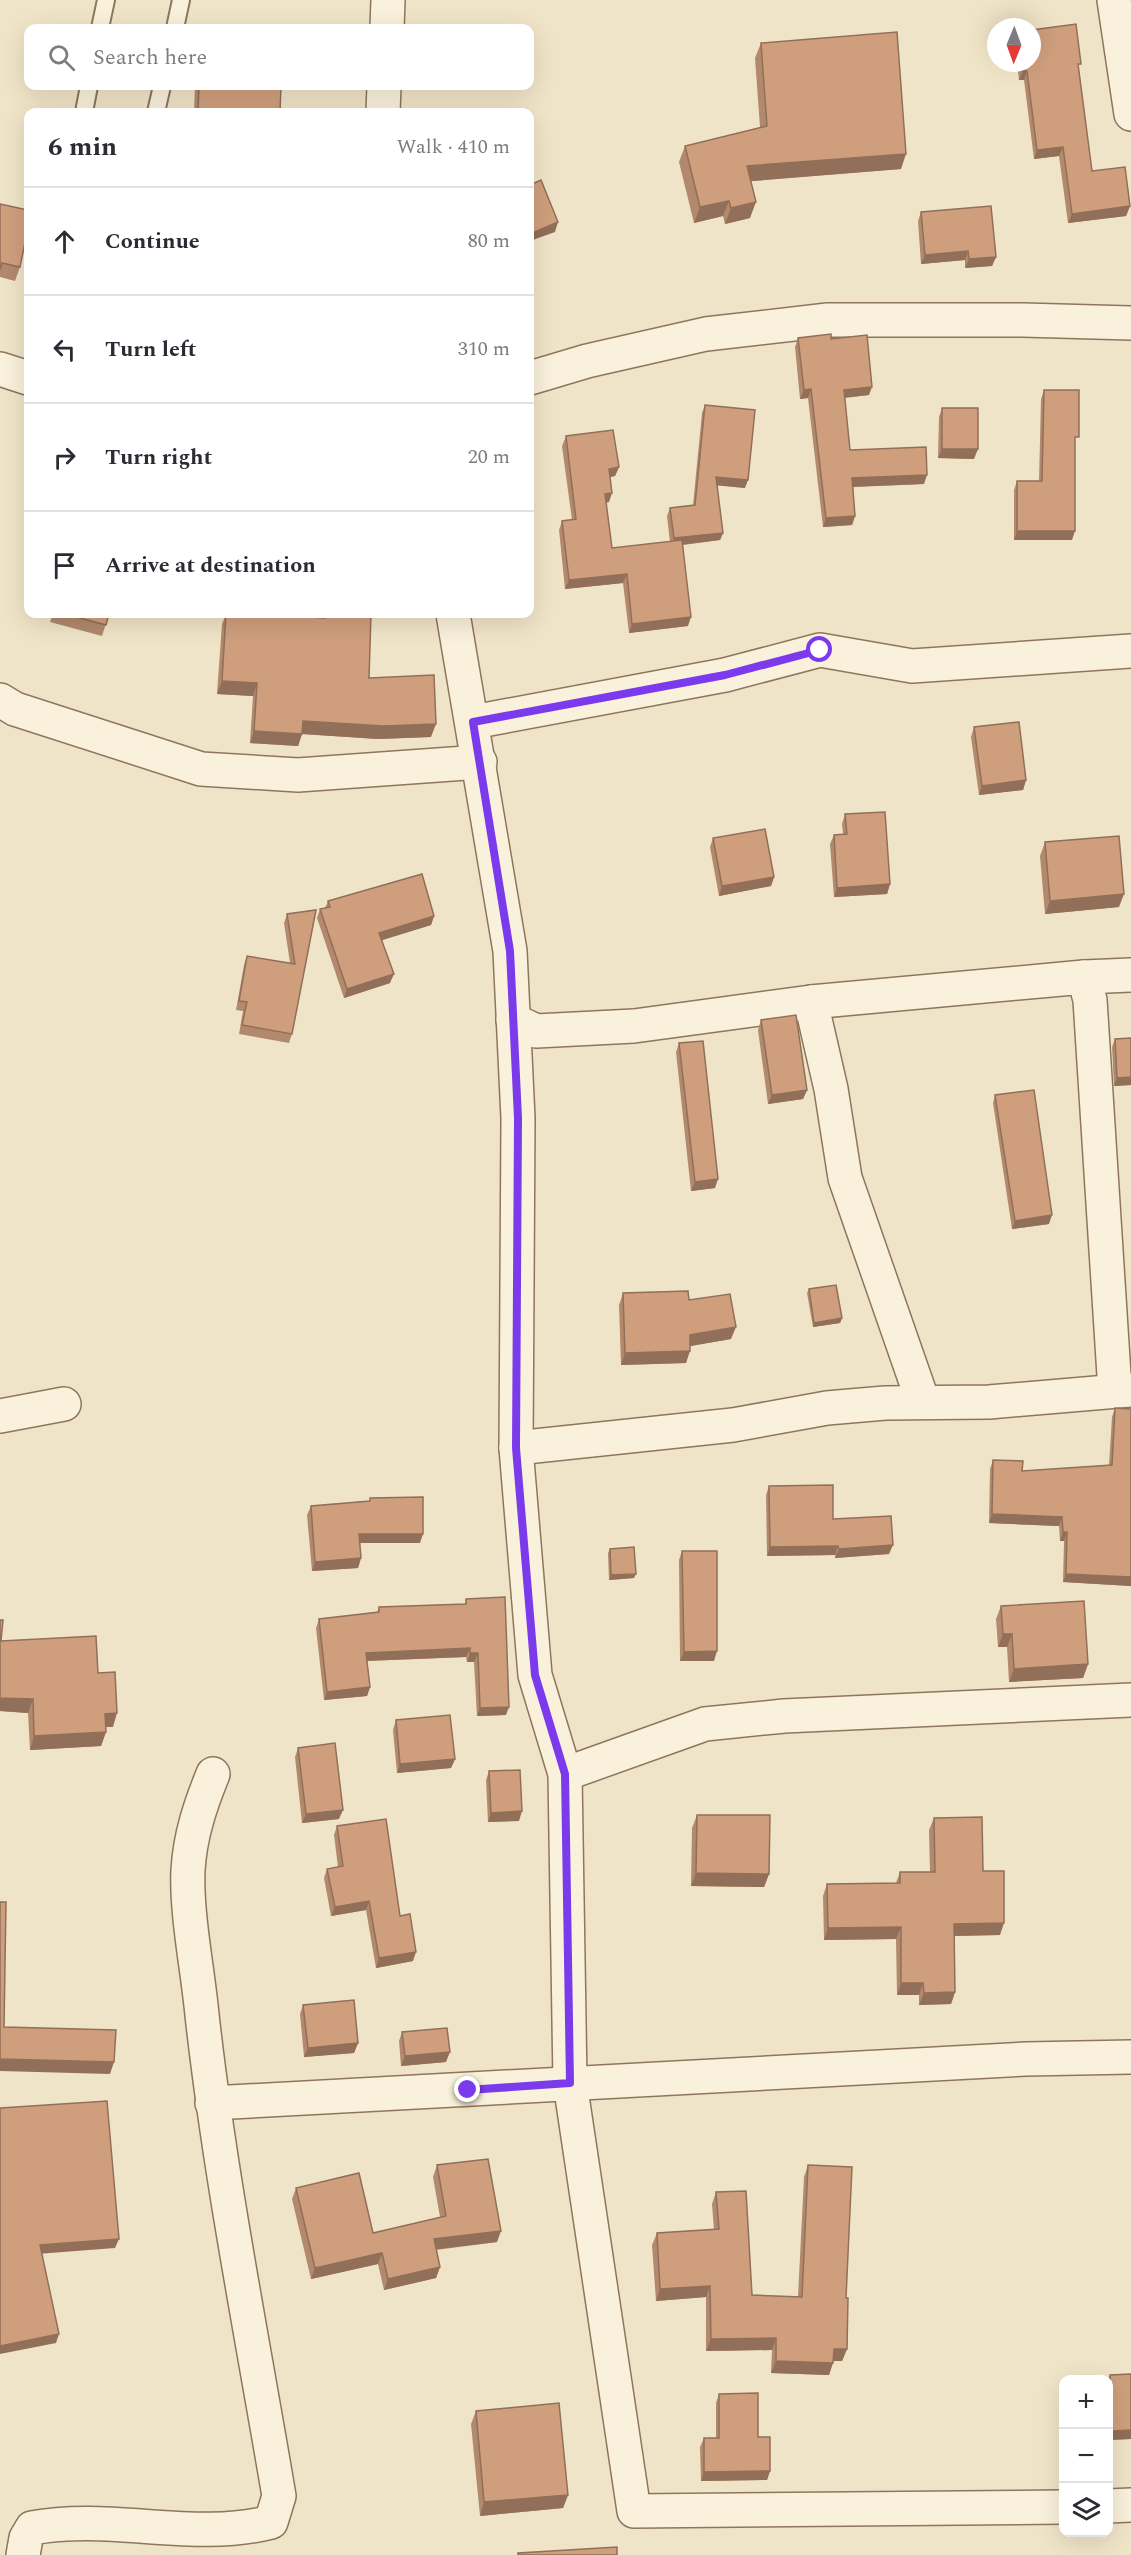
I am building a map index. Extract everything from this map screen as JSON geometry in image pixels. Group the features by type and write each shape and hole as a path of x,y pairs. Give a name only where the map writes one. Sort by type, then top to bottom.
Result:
{"street":[{"path":"387,24 388,0"},
{"path":"1114,0 1131,114"},
{"path":"383,108 384,90"},
{"path":"534,377 587,361 706,334 828,320 1023,320 1131,323"},
{"path":"0,369 24,377"},
{"path":"454,618 480,762 510,951 518,1118 516,1448 535,1675 565,1774 570,2083 634,2511 1059,2507"},
{"path":"473,722 725,675 820,650 912,666 1131,651"},
{"path":"0,700 15,709 201,769 298,775 480,762"},
{"path":"513,1020 536,1031 634,1026 811,1002 1084,977 1131,975"},
{"path":"516,1448 733,1425 826,1408 923,1402 989,1402 1123,1391 1090,1000 1084,977"},
{"path":"811,1002 831,1089 845,1178 923,1402"},
{"path":"0,1416 64,1404"},
{"path":"565,1774 705,1724 784,1716 1131,1700"},
{"path":"23,2555 26,2538 32,2528 46,2525 79,2523 244,2529 271,2522 279,2496 212,2103 188,1873 197,1816 213,1774"},
{"path":"212,2103 1026,2059 1131,2057"},
{"path":"1113,2506 1131,2505"}],"lane":[{"path":"101,24 106,0"},
{"path":"176,24 181,0"},
{"path":"85,108 88,90"},
{"path":"157,108 161,90"}],"building":[{"path":"1076,24 1081,64 1078,64 1092,171 1125,167 1130,206 1072,214 1063,147 1037,150 1027,72 1041,72 1041,29"},
{"path":"897,32 906,154 747,166 756,202 731,208 729,201 700,207 685,146 767,126 761,43"},
{"path":"199,90 281,90 280,108 198,108"},
{"path":"541,180 558,222 534,232 534,183"},
{"path":"0,204 24,209 24,248 20,267 2,263 0,270"},
{"path":"991,206 996,257 969,259 968,251 925,255 921,212"},
{"path":"831,334 831,339 867,335 872,387 844,390 850,450 926,447 927,475 852,478 855,516 826,518 811,389 804,390 798,338"},
{"path":"1044,390 1079,390 1079,437 1075,437 1075,531 1017,531 1017,481 1042,481"},
{"path":"705,405 755,410 748,480 716,477 723,533 674,538 670,508 695,505"},
{"path":"942,408 978,408 978,449 942,449"},
{"path":"613,430 619,467 609,469 612,493 605,494 612,548 682,540 691,617 632,624 627,574 569,580 562,521 576,519 566,436"},
{"path":"80,618 108,618 106,625"},
{"path":"226,618 371,618 369,678 434,675 436,724 383,726 303,721 302,734 254,731 257,683 222,681"},
{"path":"1019,722 1026,780 982,786 974,727"},
{"path":"885,812 890,884 837,888 834,835 847,834 845,814"},
{"path":"765,829 774,877 722,886 713,838"},
{"path":"1119,836 1124,894 1050,901 1045,842"},
{"path":"422,874 434,916 379,933 394,974 347,989 320,909 330,907 328,901"},
{"path":"316,910 292,1034 242,1025 247,1002 239,1001 247,956 295,964 287,914"},
{"path":"796,1015 807,1090 772,1095 761,1020"},
{"path":"1131,1038 1131,1077 1117,1078 1115,1039"},
{"path":"703,1041 718,1179 695,1182 679,1043"},
{"path":"1034,1090 1052,1215 1015,1221 995,1095"},
{"path":"836,1285 842,1318 814,1323 809,1289"},
{"path":"688,1291 689,1300 730,1294 736,1327 690,1335 690,1351 625,1353 623,1293"},
{"path":"1115,1408 1131,1409 1131,1577 1066,1574 1067,1532 1063,1532 1062,1517 992,1514 993,1460 1023,1461 1022,1471 1112,1465"},
{"path":"833,1485 833,1519 891,1516 893,1545 839,1549 838,1546 770,1547 769,1486"},
{"path":"423,1497 423,1534 359,1534 361,1558 315,1562 311,1506 370,1501 370,1498"},
{"path":"634,1547 636,1574 611,1575 610,1549"},
{"path":"682,1551 717,1551 717,1651 684,1652"},
{"path":"505,1597 509,1707 480,1708 478,1653 470,1653 470,1648 366,1653 370,1687 327,1692 319,1619 379,1612 379,1607 466,1604 466,1599"},
{"path":"1084,1601 1088,1664 1014,1669 1012,1634 1003,1634 1001,1606"},
{"path":"0,1620 3,1620 1,1641 96,1636 98,1673 115,1672 117,1713 105,1714 106,1732 34,1736 33,1699 0,1698"},
{"path":"450,1715 455,1759 400,1764 396,1720"},
{"path":"335,1743 343,1810 306,1814 298,1748"},
{"path":"520,1770 522,1811 491,1813 489,1771"},
{"path":"697,1815 770,1815 769,1874 696,1873"},
{"path":"982,1817 983,1871 1004,1871 1004,1923 954,1924 955,1992 924,1993 923,1983 901,1983 901,1927 828,1928 827,1884 900,1883 900,1872 935,1872 934,1818"},
{"path":"386,1819 400,1916 410,1914 416,1952 379,1958 369,1901 335,1907 327,1869 343,1866 337,1826"},
{"path":"0,1902 6,1902 4,2027 116,2030 114,2062 0,2059"},
{"path":"354,2000 358,2043 308,2048 303,2005"},
{"path":"447,2028 450,2052 405,2056 402,2032"},
{"path":"107,2101 119,2239 40,2245 59,2334 0,2346 0,2108"},
{"path":"488,2159 501,2231 434,2239 440,2267 388,2279 382,2253 315,2268 296,2188 359,2173 373,2233 446,2216 437,2165"},
{"path":"808,2165 852,2167 846,2298 848,2298 847,2349 834,2349 833,2363 776,2361 776,2338 711,2339 710,2286 660,2289 657,2233 719,2229 716,2192 746,2191 752,2295 802,2297"},
{"path":"1131,2374 1131,2430 1113,2431 1113,2375 1110,2375"},
{"path":"758,2393 758,2437 770,2437 770,2471 704,2472 704,2438 719,2438 719,2394"},
{"path":"559,2403 568,2495 484,2502 476,2411"},
{"path":"617,2547 617,2555 518,2555 518,2553"}],"route":[{"path":"468,2090 570,2083 565,1774 535,1675 516,1448 518,1118 510,951 473,722 725,675 820,650"}]}
